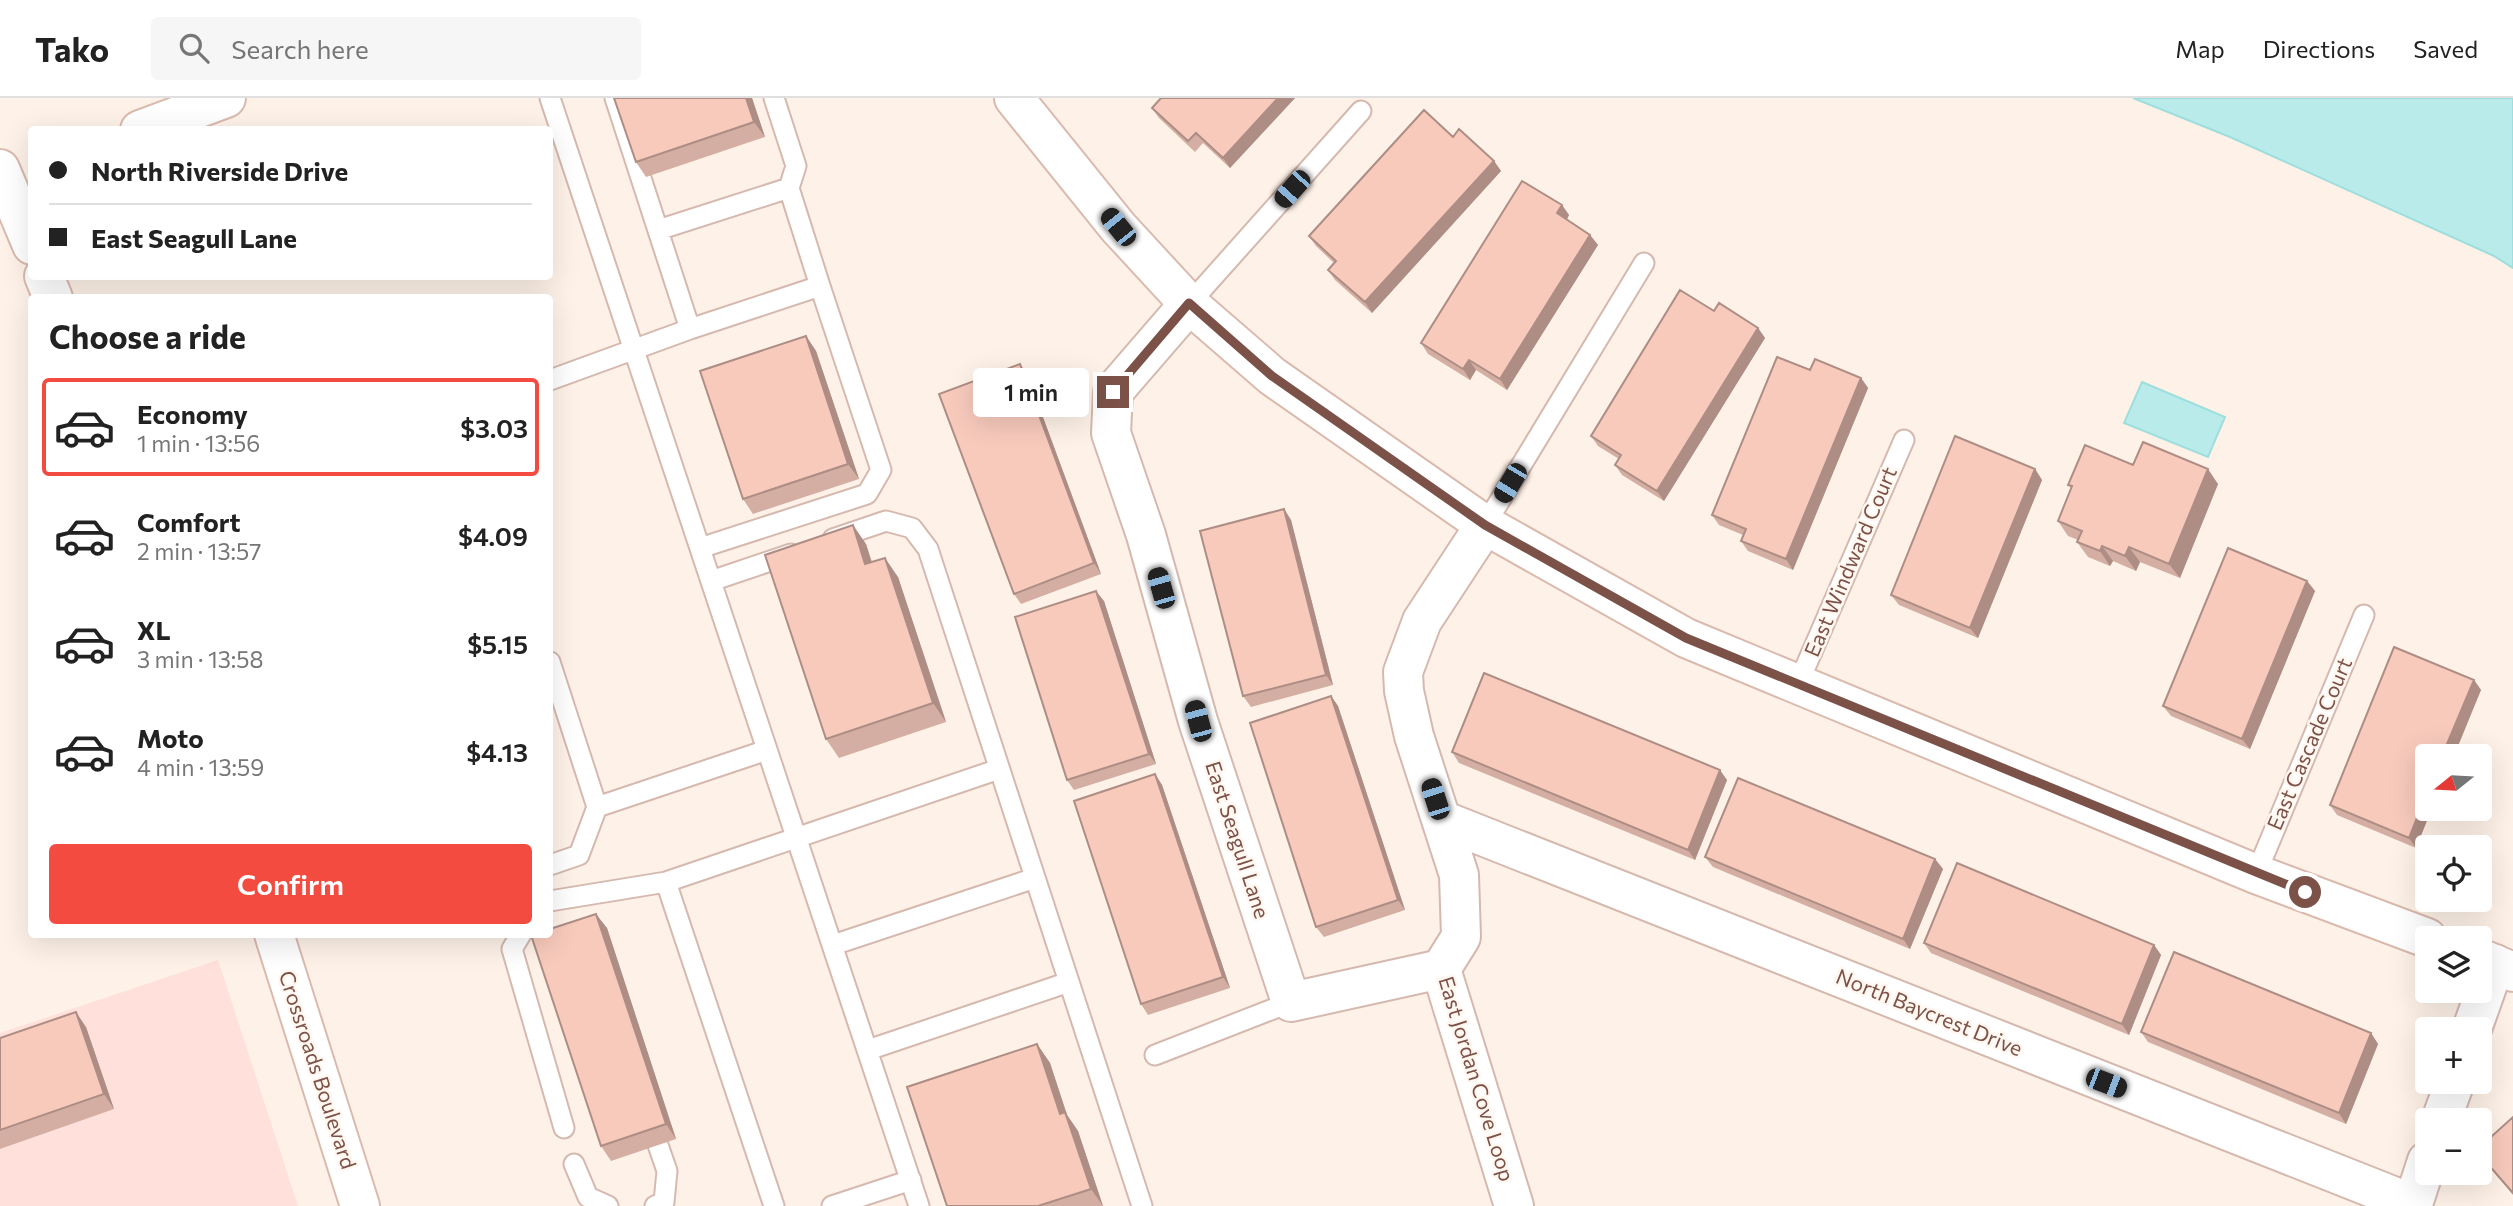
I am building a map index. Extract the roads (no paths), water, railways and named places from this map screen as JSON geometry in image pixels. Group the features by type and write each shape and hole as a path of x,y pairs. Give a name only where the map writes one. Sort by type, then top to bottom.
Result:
{"street":[{"path":"151,126 226,98"},
{"path":"1014,98 1118,227 1189,303 1272,376 1485,525 1686,638 2256,874 2415,934"},
{"path":"9,171 28,233"},
{"name":"East Seagull Lane","path":"1189,303 1113,392 1111,433 1146,535 1198,721 1291,1002"},
{"name":"East Jordan Cove Loop","path":"1485,525 1422,621 1403,672 1404,691 1414,736 1460,875 1461,937 1441,969 1514,1206"},
{"name":"North Baycrest Drive","path":"1442,820 2414,1205"},
{"name":"Crossroads Boulevard","path":"275,938 360,1206"},
{"path":"2476,1017 2496,965"},
{"path":"1291,1002 1441,969"},
{"path":"2414,1205 2420,1185"}],"lane":[{"path":"550,98 919,1206"},
{"path":"615,98 690,329"},
{"path":"700,548 867,494 881,470 789,188 796,166 774,98"},
{"name":"East Seagull Lane","path":"1189,303 1362,111"},
{"path":"658,230 789,188"},
{"path":"1485,525 1644,263"},
{"path":"553,379 690,329 820,286"},
{"name":"East Windward Court","path":"1798,684 1904,440"},
{"path":"711,581 886,521 912,528 928,549 1142,1206"},
{"name":"East Cascade Court","path":"2256,874 2364,615"},
{"path":"553,671 597,807 579,855 553,864"},
{"path":"597,807 767,750"},
{"path":"553,900 666,882 999,769"},
{"path":"833,945 1035,878"},
{"path":"666,882 775,1206"},
{"path":"591,914 596,893"},
{"path":"519,938 512,949 564,1128"},
{"path":"868,1050 1069,982"},
{"path":"1155,1055 1291,1002"},
{"path":"655,1206 664,1202 667,1171 658,1145"},
{"path":"575,1164 588,1197 608,1206"},
{"path":"832,1206 911,1180"}],"water":[{"path":"2133,98 2513,98 2513,268 2494,256 2230,137"},
{"path":"2142,382 2225,417 2208,457 2124,423"}]}
